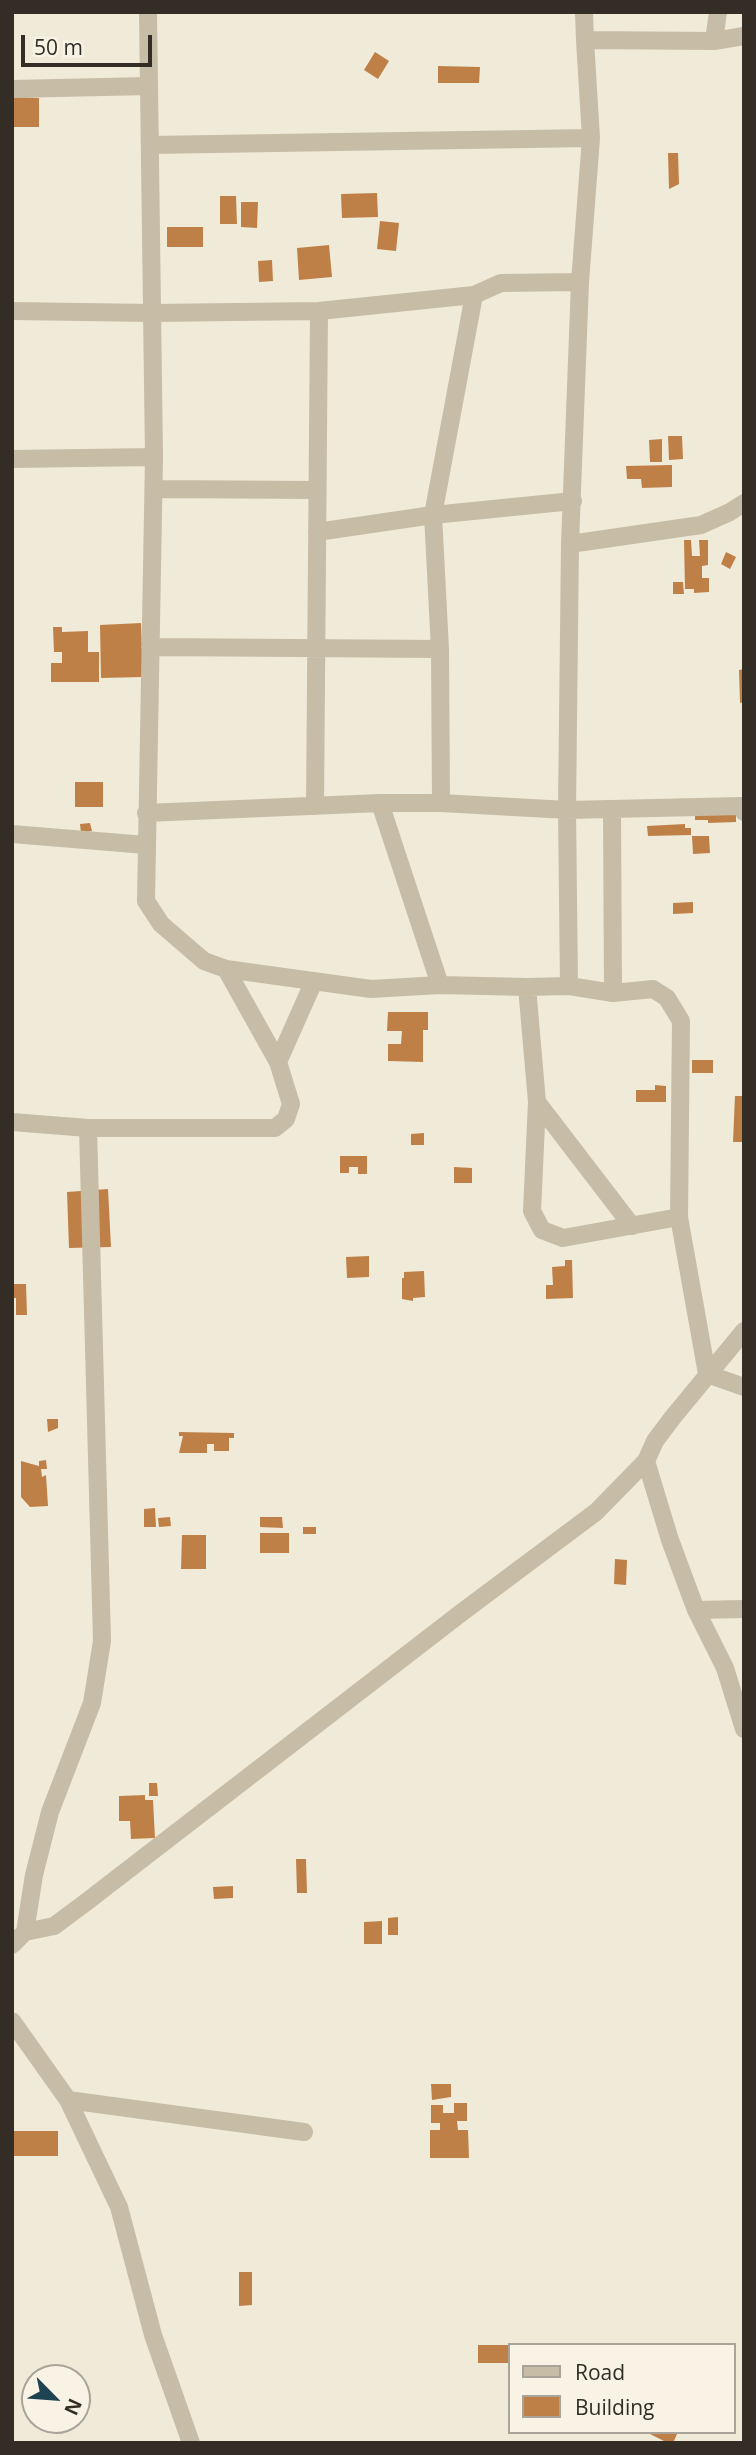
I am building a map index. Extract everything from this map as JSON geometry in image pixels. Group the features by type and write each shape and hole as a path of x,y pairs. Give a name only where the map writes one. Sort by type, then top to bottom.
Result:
{"street":[{"path":"148,12 154,489 146,901 161,924 204,961 226,969 370,989 440,985 569,986 613,993 653,989 667,998 681,1021 679,1217 708,1374"},
{"path":"569,986 567,810 570,544 580,282 591,138 584,12"},
{"path":"714,41 718,12"},
{"path":"585,40 714,41 744,36"},
{"path":"12,89 149,86"},
{"path":"150,145 591,138"},
{"path":"12,311 319,311 474,295 501,284 580,282"},
{"path":"441,803 440,649 433,515 474,295"},
{"path":"315,806 319,311"},
{"path":"12,459 154,457"},
{"path":"154,489 317,490"},
{"path":"317,532 433,515 573,501"},
{"path":"570,544 701,524 744,503"},
{"path":"150,647 440,649"},
{"path":"146,813 380,803 441,803 567,810 743,807"},
{"path":"380,803 440,985"},
{"path":"612,809 613,993"},
{"path":"12,834 146,845"},
{"path":"12,1122 88,1128 275,1128 286,1119 291,1104 278,1062 226,969"},
{"path":"278,1062 314,981"},
{"path":"527,987 537,1102 532,1211 542,1230 563,1238 679,1217"},
{"path":"537,1102 632,1226"},
{"path":"19,1939 50,1812 92,1703 102,1641 88,1128"},
{"path":"19,1939 54,1926 86,1903 450,1621 596,1512 646,1461 655,1441 673,1417 744,1331"},
{"path":"708,1374 744,1387"},
{"path":"646,1461 670,1540 696,1610 725,1668 744,1729"},
{"path":"696,1610 744,1609"},
{"path":"12,2021 68,2100 118,2207 153,2335 191,2443"},
{"path":"68,2100 304,2132"}],"building":[{"path":"375,52 389,61 378,79 364,70"},
{"path":"438,66 480,67 479,83 438,83"},
{"path":"12,97 39,98 39,127 12,127"},
{"path":"668,153 678,153 679,184 669,189"},
{"path":"377,193 378,217 342,218 341,194"},
{"path":"220,196 236,196 237,224 220,224"},
{"path":"241,202 258,202 257,228 241,227"},
{"path":"380,221 399,223 396,251 377,249"},
{"path":"167,227 203,227 203,247 167,247"},
{"path":"329,245 332,277 299,280 297,248"},
{"path":"272,260 273,281 259,282 258,261"},
{"path":"668,436 682,436 683,459 669,460"},
{"path":"662,439 662,462 650,462 649,440"},
{"path":"672,465 672,487 642,488 641,479 627,479 626,466"},
{"path":"684,540 691,540 692,556 700,556 699,540 708,540 708,565 702,566 702,578 709,578 709,592 694,593 694,589 685,589"},
{"path":"726,552 736,557 730,569 721,564"},
{"path":"673,582 683,582 684,594 673,594"},
{"path":"141,623 143,677 101,678 100,625"},
{"path":"53,627 62,627 62,632 88,631 88,652 99,652 99,682 51,682 51,663 62,663 62,652 54,652"},
{"path":"744,669 744,702 740,703 739,670"},
{"path":"75,782 103,782 103,807 75,807"},
{"path":"736,807 736,822 708,823 708,820 695,820 695,808"},
{"path":"90,823 92,831 81,833 80,824"},
{"path":"685,824 685,828 691,828 691,835 648,836 647,826"},
{"path":"692,836 709,836 710,853 693,854"},
{"path":"693,902 693,913 673,914 673,903"},
{"path":"388,1012 428,1012 428,1030 423,1030 423,1062 388,1061 388,1044 401,1044 402,1031 387,1031"},
{"path":"692,1060 713,1060 713,1073 692,1073"},
{"path":"655,1085 666,1086 666,1102 636,1102 636,1090 655,1090"},
{"path":"735,1096 744,1096 743,1142 733,1142"},
{"path":"424,1133 424,1145 411,1145 411,1134"},
{"path":"340,1156 367,1156 367,1174 358,1174 358,1167 349,1167 349,1173 340,1173"},
{"path":"454,1167 472,1168 472,1183 454,1183"},
{"path":"108,1189 111,1247 69,1248 67,1192"},
{"path":"369,1256 369,1277 347,1278 346,1257"},
{"path":"565,1260 572,1260 573,1298 546,1299 546,1285 553,1285 552,1267 565,1266"},
{"path":"424,1271 425,1297 413,1298 413,1301 402,1299 404,1272"},
{"path":"12,1284 26,1284 27,1315 16,1315 16,1298 12,1298"},
{"path":"47,1419 58,1419 58,1428 48,1432"},
{"path":"179,1432 234,1433 234,1438 229,1438 229,1451 214,1451 214,1444 207,1444 207,1453 179,1453 183,1436 179,1436"},
{"path":"46,1460 47,1469 41,1469 42,1477 46,1475 48,1506 30,1507 21,1497 21,1461 39,1466 39,1461"},
{"path":"155,1508 156,1527 144,1527 144,1509"},
{"path":"170,1517 171,1526 159,1527 158,1518"},
{"path":"260,1517 282,1517 283,1528 260,1527"},
{"path":"303,1527 316,1527 316,1534 303,1534"},
{"path":"260,1533 289,1533 289,1553 260,1553"},
{"path":"182,1535 206,1535 206,1569 181,1569"},
{"path":"615,1559 627,1560 626,1585 614,1584"},
{"path":"149,1783 157,1783 158,1796 149,1796"},
{"path":"145,1795 145,1800 153,1800 155,1838 131,1839 130,1821 119,1821 119,1796"},
{"path":"296,1859 306,1859 307,1893 297,1893"},
{"path":"233,1886 233,1898 214,1899 213,1887"},
{"path":"398,1917 398,1935 388,1935 388,1918"},
{"path":"382,1921 382,1944 364,1944 364,1922"},
{"path":"431,2084 451,2084 451,2097 432,2100"},
{"path":"454,2103 467,2103 467,2121 457,2121 458,2130 468,2130 469,2158 430,2158 430,2130 440,2130 440,2123 431,2123 431,2105 443,2105 443,2113 454,2113"},
{"path":"12,2131 58,2131 58,2156 12,2156"},
{"path":"239,2272 252,2272 252,2305 239,2306"},
{"path":"478,2345 508,2345 508,2363 478,2363"},
{"path":"650,2434 677,2434 673,2443"}]}
